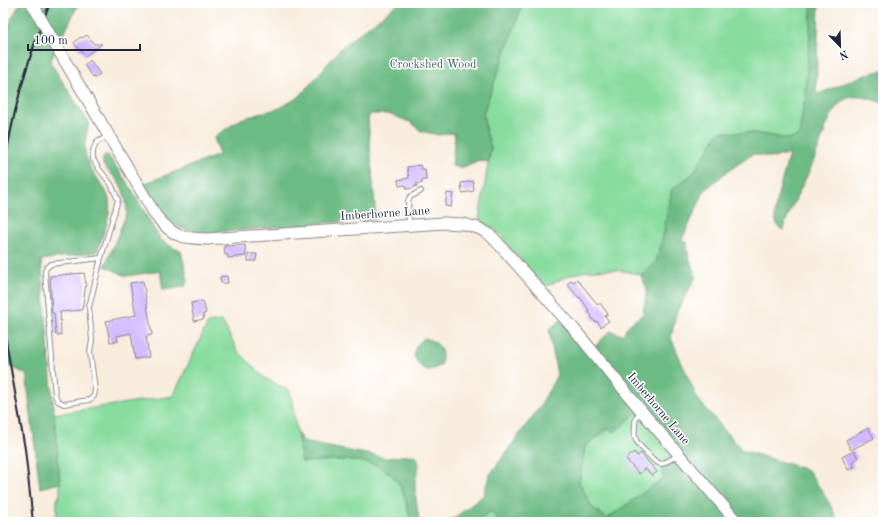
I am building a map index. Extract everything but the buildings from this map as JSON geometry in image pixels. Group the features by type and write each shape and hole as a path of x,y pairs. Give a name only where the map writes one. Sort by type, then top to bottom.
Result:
{"street":[{"name":"Imberhorne Lane","path":"32,4 156,216 167,229 176,235 186,238 207,239 444,223 463,224 478,228 488,234 506,251 570,324 737,522"}],"lane":[{"path":"101,258 51,264 46,268 45,273 54,395 58,401 64,404 89,400 94,396 95,390 90,352 92,340 89,307 101,258 118,200 111,184 93,159 92,150 97,142 109,136"},
{"path":"409,225 408,201 410,197 421,191"},
{"path":"642,411 636,415 635,419 634,436 638,444 656,463 662,464 676,458 679,455"}],"green space":[{"path":"20,3 79,3 50,62 89,123 85,140 85,154 90,166 108,195 110,206 106,226 97,252 41,260 60,483 40,488 26,374 3,363 3,44 12,18"},
{"name":"Crockshed Wood","path":"399,3 523,3 483,113 486,132 491,147 488,162 479,160 461,168 452,166 455,134 449,133 439,135 421,131 412,123 390,114 370,114 368,119 376,219 208,233 186,230 177,226 165,216 143,184 219,155 214,137 241,119 280,108 300,96 343,46"},
{"path":"523,3 812,3 805,96 799,136 788,139 756,133 719,132 693,174 672,189 661,246 656,262 642,275 613,270 584,271 543,287 507,245 499,233 479,219 491,147 486,132 483,113"},
{"path":"812,3 819,3 816,92 818,94 865,75 883,70 883,103 864,97 853,97 844,100 836,107 828,122 812,165 783,230 777,223 775,210 789,153 774,158 753,154 724,174 705,190 681,242 687,242 688,255 696,277 676,313 671,338 697,398 742,450 808,470 828,501 839,522 499,522 491,511 475,522 449,522 483,496 489,476 541,405 557,375 549,329 561,320 589,353 610,331 622,335 630,324 643,314 647,289 641,276 656,262 661,246 672,189 693,174 719,132 756,133 788,139 799,136 805,96","holes":["637,413 683,460 661,470 664,478 607,519 592,507 579,482 585,446 609,428 614,432"]},
{"path":"107,154 131,188 162,241 181,251 188,281 184,287 163,290 160,271 126,276 105,266 127,213 123,190 118,181 103,165 103,158"},
{"path":"222,321 237,350 266,379 290,391 302,462 340,460 366,462 378,466 388,472 400,485 411,522 56,522 57,500 60,494 60,483 54,414 173,396 208,323"},
{"path":"424,338 434,342 440,347 442,360 441,365 436,368 428,370 425,369 419,365 414,356 416,346"},
{"path":"637,413 683,460 661,470 664,478 607,519 592,507 579,482 585,446 610,428 614,432"},
{"path":"297,433 308,443 387,458 410,455 416,456 419,463 415,480 415,490 419,522 411,522 402,490 397,481 388,472 378,466 366,462 340,460 302,462"},
{"path":"491,511 499,522 475,522"}],"railway":[{"path":"3,177 15,110 34,45 50,3"},
{"path":"3,324 25,449 33,522"}]}
